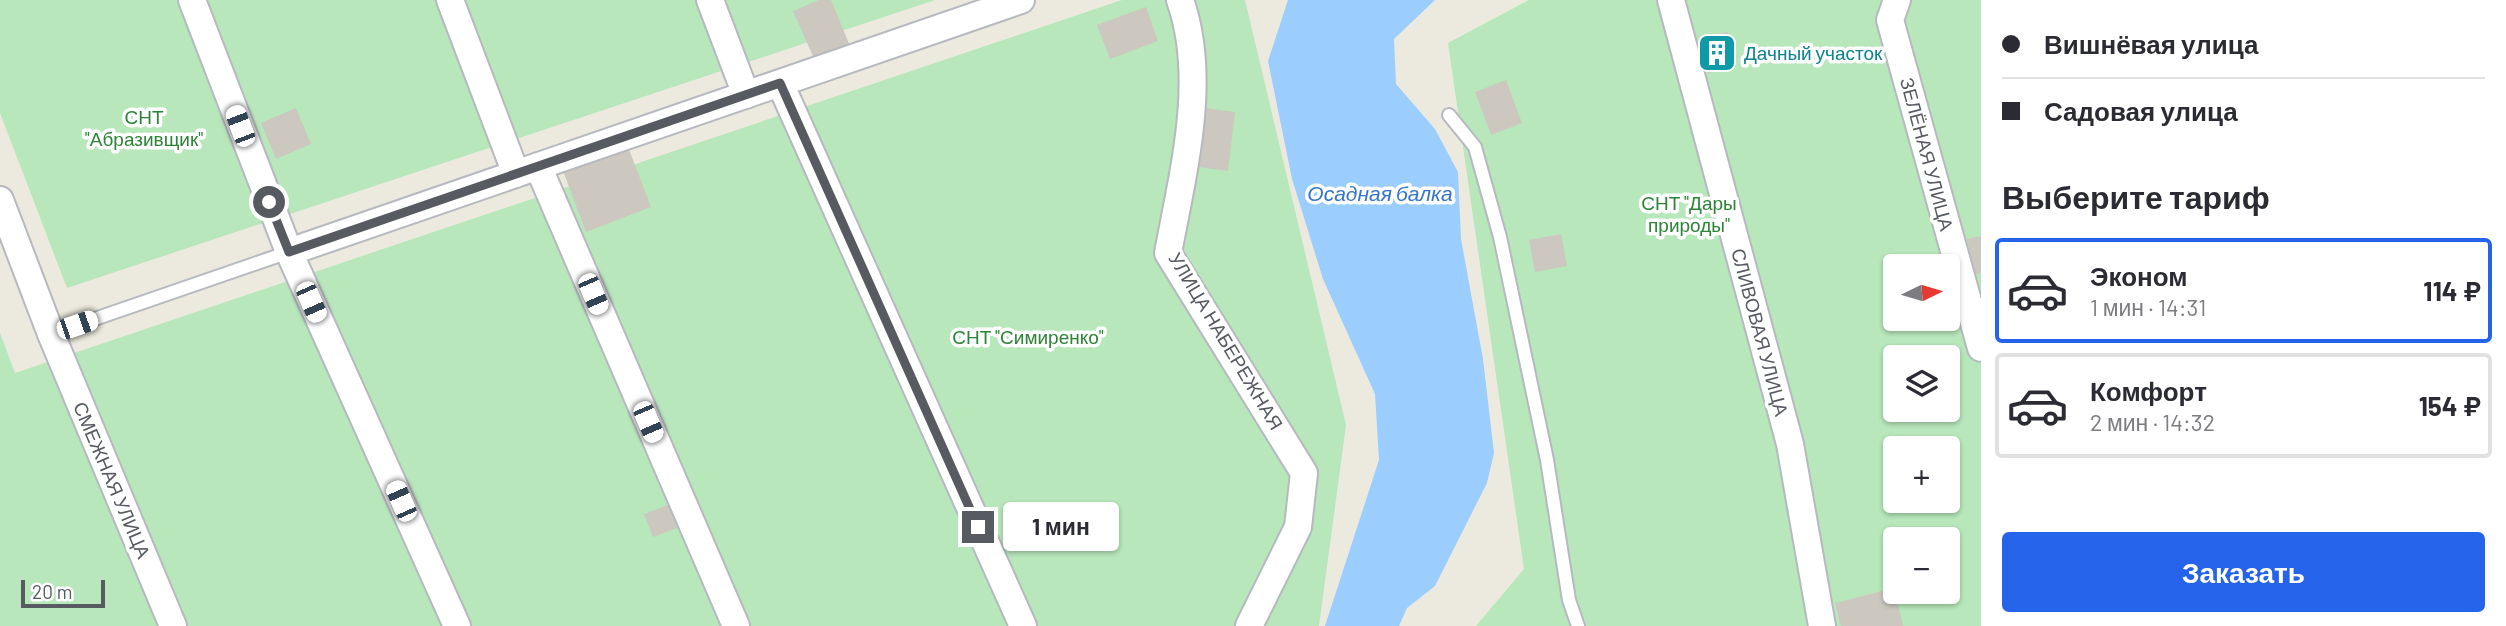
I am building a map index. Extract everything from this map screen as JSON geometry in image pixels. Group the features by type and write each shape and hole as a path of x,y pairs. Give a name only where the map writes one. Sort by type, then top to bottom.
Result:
{"street":[{"path":"192,0 289,252 457,626"},
{"path":"450,0 736,626"},
{"path":"710,0 746,95"},
{"path":"289,252 780,83 971,8 1021,0"},
{"name":"УЛИЦА НАБЕРЕЖНАЯ","path":"1180,0 1190,27 1192,106 1168,253 1304,473 1297,527 1249,626"},
{"name":"СЛИВОВАЯ УЛИЦА","path":"1671,0 1790,444 1822,626"},
{"name":"ЗЕЛЁНАЯ УЛИЦА","path":"1897,0 1890,20 1981,348"},
{"path":"780,83 1023,626"},
{"name":"СМЕЖНАЯ УЛИЦА","path":"0,200 51,334 173,626"}],"lane":[{"path":"1450,115 1475,147 1500,237 1547,460 1569,600 1578,626"},
{"path":"51,334 289,252"}],"green space":[{"name":"СНТ \"Абразивщик\"","path":"0,0 935,0 67,288 0,113"},
{"name":"СНТ \"Симиренко\"","path":"1122,0 1245,0 1346,425 1319,626 0,626 0,333 15,373"},
{"name":"СНТ \"Дары природы\"","path":"1529,0 1981,0 1981,626 1476,626 1524,569 1448,43"}],"water":[{"name":"Осадная балка","path":"1288,0 1435,0 1394,39 1396,84 1435,129 1458,172 1461,239 1483,359 1494,453 1487,483 1435,586 1407,608 1399,626 1325,626 1379,460 1375,394 1323,279 1292,179 1268,61"}],"building":[{"path":"819,0 831,0 850,46 815,61 793,11"},
{"path":"1146,7 1158,41 1110,59 1097,25"},
{"name":"Дачный участок","path":"1728,32 1734,68 1707,73 1700,37"},
{"path":"1506,80 1522,123 1491,135 1475,92"},
{"path":"1192,106 1235,112 1228,171 1184,165"},
{"path":"296,108 311,144 276,159 261,123"},
{"path":"628,147 651,207 586,232 563,171"},
{"path":"1561,234 1567,266 1535,272 1529,240"},
{"path":"1981,236 1981,273 1974,275 1967,239"},
{"path":"668,505 677,528 653,537 644,514"},
{"path":"1883,591 1883,604 1898,604 1903,626 1841,626 1835,603"}],"place":[{"name":"Дачный участок","path":"1717,53"}],"route":[{"path":"269,202 289,252 780,83 978,527"}]}
